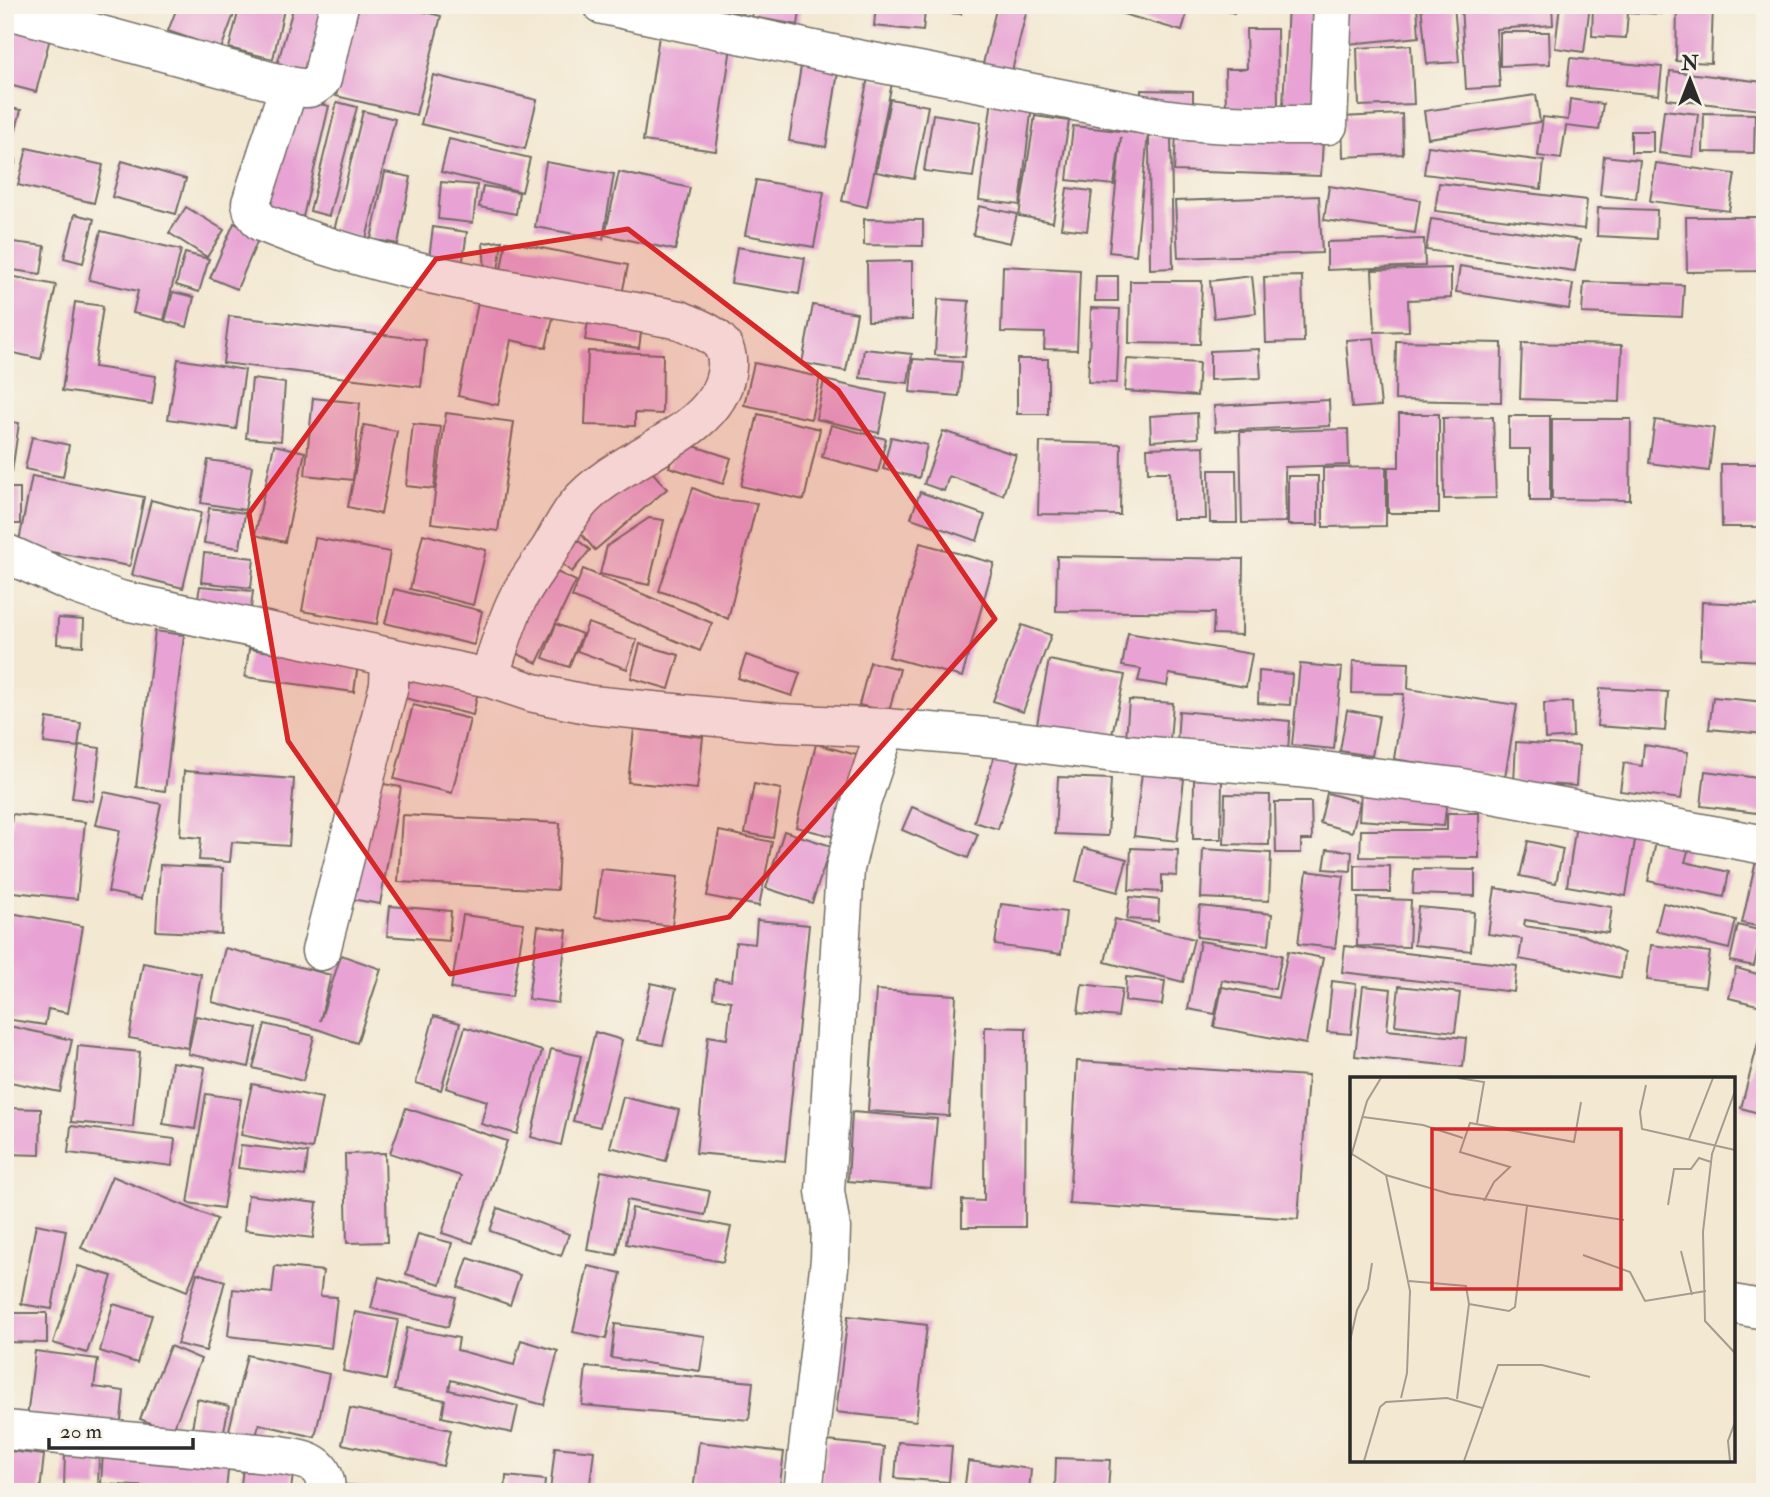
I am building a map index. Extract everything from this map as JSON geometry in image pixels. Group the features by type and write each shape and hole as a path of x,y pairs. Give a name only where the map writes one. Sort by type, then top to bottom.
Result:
{"street":[{"path":"5,9 308,89 315,87 322,79 339,5"},
{"path":"603,5 842,56 1161,118 1204,124 1250,125 1328,125 1333,5"},
{"path":"289,86 251,203 253,212 261,222 338,251 442,278 680,320 710,333 726,351 728,363 724,385 715,402 700,419 604,480 579,503 518,599 489,678"},
{"path":"5,553 77,585 120,600 489,678 534,693 591,705 778,723 886,728 1126,754 1325,771 1456,787 1765,845"},
{"path":"321,951 389,685 390,659"},
{"path":"803,1492 830,1259 831,1228 825,1191 845,869 859,809 886,728"},
{"path":"1735,1304 1765,1310"},
{"path":"5,1430 302,1459 323,1472 326,1492"}],"highlighted area":[{"path":"628,229 838,390 995,619 729,917 450,974 288,741 249,513 436,259"}],"building":[{"path":"113,5 144,5 143,12"},
{"path":"178,5 209,5 234,14 221,49 168,31"},
{"path":"240,5 285,5 273,59 229,48"},
{"path":"294,5 327,5 309,74 277,65"},
{"path":"359,5 397,5 441,16 416,115 336,96"},
{"path":"712,5 745,5 743,15"},
{"path":"754,5 801,5 798,25 752,17"},
{"path":"876,5 961,5 961,14 925,11 923,31 874,26"},
{"path":"997,5 1028,5 1012,71 983,64"},
{"path":"1092,5 1189,5 1182,31"},
{"path":"1207,5 1236,5 1234,13"},
{"path":"1288,5 1323,5 1318,107 1283,106"},
{"path":"1345,5 1417,5 1419,37 1348,44"},
{"path":"1421,5 1454,5 1459,62 1427,64"},
{"path":"1461,5 1552,5 1553,25 1496,29 1500,87 1466,89"},
{"path":"1560,5 1590,5 1584,52 1555,48"},
{"path":"1593,5 1662,5 1662,14 1628,12 1626,38 1592,36"},
{"path":"1677,5 1713,5 1711,63 1676,61"},
{"path":"5,26 50,38 36,92 5,84"},
{"path":"1246,29 1277,29 1278,107 1226,108 1225,69 1247,69"},
{"path":"1500,32 1549,32 1550,64 1500,66"},
{"path":"659,36 731,47 716,151 643,141"},
{"path":"1411,45 1414,104 1359,106 1357,48"},
{"path":"1570,58 1662,67 1659,95 1567,86"},
{"path":"802,60 839,66 826,147 789,141"},
{"path":"1670,71 1763,82 1760,110 1667,99"},
{"path":"433,75 537,100 525,149 421,124"},
{"path":"868,78 892,83 867,207 842,201"},
{"path":"1141,90 1193,91 1193,111 1141,111"},
{"path":"993,91 1033,97 1020,205 979,200"},
{"path":"1536,95 1540,122 1428,138 1424,111"},
{"path":"296,99 329,106 303,217 269,209"},
{"path":"890,99 928,106 914,179 876,172"},
{"path":"1570,99 1603,104 1599,130 1566,126 1561,159 1538,156 1543,117 1568,120"},
{"path":"337,102 357,107 329,216 310,211"},
{"path":"5,107 21,110 14,137 5,135"},
{"path":"1664,110 1698,114 1693,157 1659,153"},
{"path":"363,111 395,119 366,239 334,231"},
{"path":"1704,113 1755,114 1754,153 1703,152"},
{"path":"933,114 981,122 973,177 924,171"},
{"path":"1402,114 1403,154 1343,157 1342,117"},
{"path":"1035,116 1069,121 1053,222 1019,216"},
{"path":"1073,126 1148,134 1136,255 1109,252 1121,137 1114,185 1067,180"},
{"path":"1631,131 1653,131 1653,152 1631,152"},
{"path":"1176,134 1323,140 1321,176 1174,171"},
{"path":"1171,135 1173,268 1150,269 1149,136"},
{"path":"449,139 530,158 522,192 441,172"},
{"path":"1428,146 1544,161 1541,189 1424,174"},
{"path":"27,148 103,165 94,203 18,185"},
{"path":"1604,156 1640,160 1636,199 1600,195"},
{"path":"5,157 16,160 6,192 5,192"},
{"path":"122,161 186,179 176,214 112,197"},
{"path":"546,162 614,174 603,239 535,227"},
{"path":"1656,163 1735,174 1729,211 1650,201"},
{"path":"385,172 411,177 398,244 371,239"},
{"path":"619,172 690,188 675,250 605,235"},
{"path":"756,180 824,192 814,247 745,235"},
{"path":"441,182 477,185 473,223 438,219"},
{"path":"1439,183 1587,200 1584,229 1435,211"},
{"path":"483,186 519,192 516,214 479,207"},
{"path":"1329,186 1420,200 1415,233 1324,220"},
{"path":"1067,188 1092,191 1087,231 1061,228"},
{"path":"1319,196 1322,253 1178,258 1175,201"},
{"path":"979,206 1017,214 1010,243 973,235"},
{"path":"186,207 224,230 207,257 169,233"},
{"path":"1598,208 1657,210 1656,239 1597,236"},
{"path":"75,214 94,219 83,263 64,258"},
{"path":"1686,217 1761,217 1761,271 1687,272"},
{"path":"864,219 923,220 923,246 864,245"},
{"path":"1431,219 1580,240 1575,271 1426,250"},
{"path":"234,223 260,235 237,289 210,278"},
{"path":"433,227 467,232 462,267 428,266"},
{"path":"101,231 181,250 164,320 133,313 138,291 89,280"},
{"path":"1424,239 1425,266 1327,270 1327,242"},
{"path":"5,241 45,246 41,274 5,269"},
{"path":"502,241 498,271 485,270 483,243"},
{"path":"506,241 628,265 621,299 500,275"},
{"path":"737,247 805,258 799,294 731,283"},
{"path":"185,253 209,259 199,292 176,285"},
{"path":"912,261 912,320 868,321 867,262"},
{"path":"1003,266 1080,270 1077,350 1044,349 1045,333 1001,332"},
{"path":"1460,266 1573,284 1569,309 1456,292"},
{"path":"1451,268 1451,298 1408,300 1409,331 1375,332 1372,270"},
{"path":"5,275 56,285 41,359 5,351"},
{"path":"1096,276 1118,276 1118,301 1095,301"},
{"path":"1252,276 1256,313 1214,318 1210,281"},
{"path":"1302,276 1304,342 1266,343 1264,277"},
{"path":"1130,281 1202,281 1200,344 1129,343"},
{"path":"1584,282 1684,285 1682,317 1582,313"},
{"path":"481,289 556,305 546,348 511,340 498,405 458,396"},
{"path":"173,292 194,297 187,327 165,321"},
{"path":"938,299 969,301 965,357 935,355"},
{"path":"75,302 103,306 94,367 156,376 152,404 62,391"},
{"path":"813,305 857,313 846,371 802,363"},
{"path":"1091,308 1120,309 1117,383 1088,382"},
{"path":"590,309 643,317 639,348 585,340"},
{"path":"229,316 426,340 421,387 223,363"},
{"path":"1374,338 1381,406 1352,408 1346,340"},
{"path":"1396,341 1502,343 1501,402 1395,400"},
{"path":"1522,343 1622,345 1620,402 1520,399"},
{"path":"864,349 912,354 908,383 860,378"},
{"path":"1259,349 1261,378 1210,380 1210,351"},
{"path":"588,351 663,354 662,414 635,413 635,426 585,425"},
{"path":"178,359 245,370 236,429 168,419"},
{"path":"913,359 962,362 959,396 910,392"},
{"path":"1017,359 1048,359 1048,414 1017,414"},
{"path":"1127,359 1199,363 1197,396 1125,391"},
{"path":"754,363 820,377 811,419 744,405"},
{"path":"252,379 285,383 281,441 246,438"},
{"path":"824,380 887,394 879,433 816,419"},
{"path":"313,398 360,403 353,480 305,475"},
{"path":"1329,400 1330,426 1215,431 1214,406"},
{"path":"446,413 514,422 498,531 431,523"},
{"path":"1197,413 1198,438 1151,441 1150,416"},
{"path":"758,414 820,429 804,500 741,486"},
{"path":"1399,414 1439,414 1439,513 1388,513 1388,467 1399,467"},
{"path":"1509,416 1550,416 1550,501 1530,501 1530,449 1509,449"},
{"path":"1493,417 1496,498 1444,499 1443,418"},
{"path":"1552,419 1631,419 1630,500 1552,499"},
{"path":"1655,420 1714,428 1709,471 1649,463"},
{"path":"5,421 19,423 12,472 5,472"},
{"path":"413,424 441,427 434,489 406,486"},
{"path":"364,425 397,431 381,514 348,507"},
{"path":"831,425 886,439 878,472 822,457"},
{"path":"1348,429 1349,465 1285,467 1286,522 1242,523 1240,432"},
{"path":"943,431 1016,455 1003,495 949,476 944,491 924,484"},
{"path":"32,437 69,445 63,477 25,469"},
{"path":"891,437 927,445 919,478 883,469"},
{"path":"678,441 731,458 723,484 669,467"},
{"path":"1040,442 1121,444 1120,515 1038,514"},
{"path":"274,445 305,452 285,542 255,535"},
{"path":"1204,446 1206,519 1172,519 1170,472 1148,472 1147,448"},
{"path":"208,460 252,466 245,510 201,503"},
{"path":"1721,464 1765,464 1765,527 1722,527"},
{"path":"647,466 667,489 595,550 575,527"},
{"path":"1386,467 1386,526 1323,527 1323,468"},
{"path":"1209,470 1236,470 1237,523 1210,523"},
{"path":"32,476 144,497 130,566 18,546"},
{"path":"1288,476 1318,476 1318,525 1288,525"},
{"path":"5,488 20,488 20,524 5,524"},
{"path":"693,488 719,499 757,503 728,619 694,602 659,591"},
{"path":"920,492 985,515 977,541 911,518"},
{"path":"151,500 201,513 183,588 132,575"},
{"path":"209,508 245,513 240,548 204,543"},
{"path":"649,518 664,520 649,585 600,574 607,546"},
{"path":"423,534 486,550 473,605 410,589"},
{"path":"571,535 590,550 572,572 554,557"},
{"path":"315,538 390,552 377,624 302,611"},
{"path":"920,543 994,563 962,677 889,657"},
{"path":"204,553 254,558 251,588 201,582"},
{"path":"1057,556 1243,559 1242,635 1213,634 1214,613 1056,611"},
{"path":"548,568 576,581 537,663 509,650"},
{"path":"583,569 712,623 700,651 572,597"},
{"path":"200,586 253,591 251,608 197,603"},
{"path":"394,589 482,611 474,645 385,623"},
{"path":"1702,602 1765,605 1765,661 1700,658"},
{"path":"58,618 84,620 83,646 57,644"},
{"path":"588,623 637,640 627,669 577,651"},
{"path":"556,624 582,634 569,667 543,658"},
{"path":"1022,625 1051,635 1023,712 993,701"},
{"path":"155,631 184,635 165,791 136,787"},
{"path":"1128,633 1252,654 1246,687 1169,674 1167,686 1138,681 1141,669 1122,666"},
{"path":"640,644 679,655 669,689 631,678"},
{"path":"249,649 358,664 354,692 245,677"},
{"path":"746,655 800,673 792,696 738,678"},
{"path":"1049,660 1125,675 1111,739 1037,724"},
{"path":"1353,661 1409,663 1408,689 1517,705 1505,777 1394,759 1404,694 1352,693"},
{"path":"870,662 900,669 889,712 859,705"},
{"path":"1300,664 1342,668 1334,749 1292,745"},
{"path":"1259,671 1292,674 1290,705 1258,703"},
{"path":"407,673 478,691 473,715 401,697"},
{"path":"1600,688 1668,692 1665,731 1597,726"},
{"path":"1713,697 1765,702 1765,734 1709,729"},
{"path":"1129,700 1173,703 1170,741 1126,738"},
{"path":"1572,702 1573,737 1545,739 1544,703"},
{"path":"413,705 470,719 452,793 394,779"},
{"path":"1347,710 1379,716 1372,756 1340,751"},
{"path":"1179,711 1290,721 1288,752 1177,743"},
{"path":"47,718 81,723 78,747 44,743"},
{"path":"634,729 703,737 697,789 628,782"},
{"path":"1516,742 1579,746 1576,786 1514,782"},
{"path":"816,744 860,756 840,838 796,827"},
{"path":"79,745 100,748 93,801 72,798"},
{"path":"1644,745 1688,752 1681,799 1620,791 1624,763 1642,766"},
{"path":"997,748 1021,756 998,829 974,822"},
{"path":"184,771 294,779 289,846 232,842 230,862 199,860 201,838 180,836"},
{"path":"1705,771 1765,779 1765,814 1701,806"},
{"path":"1142,773 1184,779 1177,841 1134,836"},
{"path":"1058,777 1111,779 1108,836 1055,834"},
{"path":"1194,779 1222,780 1221,839 1193,839"},
{"path":"372,782 401,787 380,904 351,899"},
{"path":"754,784 781,789 773,838 745,833"},
{"path":"1361,791 1447,798 1444,826 1359,820"},
{"path":"104,792 161,804 141,899 108,892 120,830 96,825"},
{"path":"1327,793 1360,802 1352,832 1320,823"},
{"path":"1225,794 1270,795 1269,845 1224,844"},
{"path":"1275,802 1311,802 1312,840 1301,840 1301,853 1276,853"},
{"path":"912,807 978,834 968,858 902,830"},
{"path":"1447,813 1479,813 1479,858 1360,857 1361,830 1447,830"},
{"path":"12,814 85,822 77,899 5,891"},
{"path":"402,815 560,823 557,890 398,882"},
{"path":"1576,824 1636,834 1626,896 1567,886"},
{"path":"719,831 772,842 759,906 707,896"},
{"path":"784,831 831,846 812,903 766,888"},
{"path":"1528,841 1563,849 1556,883 1520,876"},
{"path":"1656,842 1689,848 1685,862 1729,872 1724,897 1648,881"},
{"path":"1084,848 1127,859 1118,892 1076,881"},
{"path":"1131,848 1178,850 1177,876 1162,875 1162,892 1129,890"},
{"path":"1203,849 1271,853 1269,901 1201,898"},
{"path":"1327,849 1352,851 1351,871 1324,869"},
{"path":"1756,861 1765,863 1765,928 1742,923"},
{"path":"160,865 223,868 221,934 156,931"},
{"path":"1355,865 1390,866 1390,892 1355,892"},
{"path":"601,869 678,877 672,926 595,917"},
{"path":"1414,869 1475,870 1475,896 1413,894"},
{"path":"1307,871 1344,876 1335,948 1298,944"},
{"path":"1495,888 1612,907 1608,933 1525,920 1524,926 1583,935 1624,953 1621,978 1519,959 1522,939 1488,934"},
{"path":"1130,897 1159,900 1158,921 1127,919"},
{"path":"1358,898 1411,900 1409,947 1357,946"},
{"path":"1663,903 1736,920 1729,949 1656,931"},
{"path":"1001,904 1066,912 1061,954 995,945"},
{"path":"390,906 451,911 449,941 387,936"},
{"path":"1200,906 1272,914 1269,945 1197,937"},
{"path":"1418,907 1474,912 1471,951 1414,945"},
{"path":"5,912 83,926 68,1013 48,1009 45,1025 5,1019"},
{"path":"463,915 524,923 512,997 451,989"},
{"path":"1115,919 1194,939 1183,982 1105,962"},
{"path":"757,920 809,925 785,1161 696,1153 708,1036 727,1039 731,1001 713,998 715,979 732,981 736,942 755,944"},
{"path":"1738,925 1762,931 1754,966 1730,961"},
{"path":"538,926 567,930 558,1003 528,999"},
{"path":"1200,941 1282,955 1275,989 1222,980 1215,1014 1188,1009"},
{"path":"1651,945 1710,952 1705,987 1647,980"},
{"path":"1345,946 1517,966 1514,992 1342,972"},
{"path":"225,948 331,975 320,1021 341,955 381,969 357,1043 317,1029 212,1002"},
{"path":"1288,951 1323,958 1306,1044 1214,1027 1222,987 1278,998"},
{"path":"143,963 201,974 188,1048 129,1038"},
{"path":"1736,968 1765,976 1765,1007 1729,998"},
{"path":"1126,977 1165,981 1162,1005 1125,1001"},
{"path":"1332,981 1356,984 1351,1034 1327,1032"},
{"path":"651,983 676,989 663,1045 638,1040"},
{"path":"1082,984 1122,989 1118,1017 1078,1013"},
{"path":"1363,986 1391,989 1387,1030 1466,1038 1463,1067 1355,1056"},
{"path":"1399,986 1460,993 1455,1032 1395,1025"},
{"path":"876,990 956,995 949,1116 868,1111"},
{"path":"196,1016 257,1028 249,1067 188,1054"},
{"path":"434,1016 460,1023 441,1090 416,1083"},
{"path":"1765,1020 1765,1115 1741,1108"},
{"path":"265,1024 314,1036 303,1081 253,1068"},
{"path":"5,1025 72,1040 60,1092 5,1081"},
{"path":"465,1027 542,1051 517,1134 481,1124 487,1101 446,1088"},
{"path":"985,1027 1026,1028 1025,1227 962,1227 962,1200 984,1201"},
{"path":"595,1032 622,1040 600,1127 573,1121"},
{"path":"78,1046 140,1052 133,1127 71,1122"},
{"path":"551,1049 581,1056 561,1145 531,1137"},
{"path":"1077,1061 1308,1076 1298,1219 1069,1204"},
{"path":"172,1062 205,1067 195,1129 163,1124"},
{"path":"252,1084 322,1098 312,1149 241,1135"},
{"path":"206,1094 241,1099 223,1208 188,1203"},
{"path":"623,1097 679,1110 666,1161 610,1147"},
{"path":"5,1108 41,1109 40,1155 5,1154"},
{"path":"406,1108 507,1141 473,1243 442,1233 461,1176 390,1153"},
{"path":"852,1112 937,1119 931,1188 848,1181"},
{"path":"71,1126 175,1139 172,1166 68,1153"},
{"path":"241,1145 308,1153 305,1176 238,1168"},
{"path":"385,1153 387,1242 347,1243 345,1154"},
{"path":"5,1161 12,1161 12,1185 5,1185"},
{"path":"601,1171 710,1191 705,1215 627,1200 617,1255 587,1250"},
{"path":"112,1176 217,1219 187,1291 81,1248"},
{"path":"248,1195 317,1203 313,1238 244,1230"},
{"path":"498,1208 569,1234 561,1256 490,1231"},
{"path":"632,1208 731,1227 723,1262 626,1244"},
{"path":"36,1224 66,1230 52,1309 21,1304"},
{"path":"418,1234 452,1243 441,1284 406,1274"},
{"path":"468,1258 520,1275 510,1305 458,1287"},
{"path":"78,1266 112,1276 87,1353 53,1343"},
{"path":"275,1266 323,1271 320,1296 337,1297 331,1348 228,1336 233,1289 272,1293"},
{"path":"588,1266 621,1273 606,1339 573,1332"},
{"path":"197,1273 225,1281 206,1351 177,1344"},
{"path":"379,1277 456,1297 448,1327 371,1308"},
{"path":"113,1304 152,1315 137,1363 100,1351"},
{"path":"355,1312 398,1320 386,1380 343,1371"},
{"path":"5,1313 47,1313 47,1343 5,1342"},
{"path":"848,1316 927,1325 916,1421 836,1412"},
{"path":"615,1324 705,1336 700,1371 611,1358"},
{"path":"407,1328 459,1338 457,1350 514,1365 521,1340 558,1351 544,1405 451,1380 449,1390 518,1406 512,1433 442,1417 445,1400 394,1390"},
{"path":"170,1346 201,1359 172,1432 140,1419"},
{"path":"35,1351 98,1359 94,1387 124,1391 120,1429 27,1418"},
{"path":"247,1355 329,1374 315,1437 259,1424 256,1437 229,1430"},
{"path":"586,1367 753,1382 749,1420 582,1405"},
{"path":"197,1399 229,1406 223,1435 192,1429"},
{"path":"350,1408 451,1430 443,1466 342,1444"},
{"path":"827,1441 884,1447 880,1492 821,1492"},
{"path":"699,1442 784,1452 779,1492 693,1492"},
{"path":"898,1442 952,1446 949,1482 895,1478"},
{"path":"555,1447 594,1451 589,1492 550,1492"},
{"path":"10,1451 44,1455 40,1492 6,1488"},
{"path":"103,1452 229,1460 226,1491 101,1484"},
{"path":"65,1453 99,1455 98,1489 64,1487"},
{"path":"244,1458 294,1464 291,1491 241,1485"},
{"path":"1056,1458 1110,1460 1108,1492 1055,1492"},
{"path":"968,1461 1031,1469 1029,1492 964,1492"},
{"path":"506,1476 545,1480 544,1492 505,1492"},
{"path":"338,1484 369,1487 369,1492 338,1492"},
{"path":"234,1488 251,1490 251,1492 234,1492"}]}
